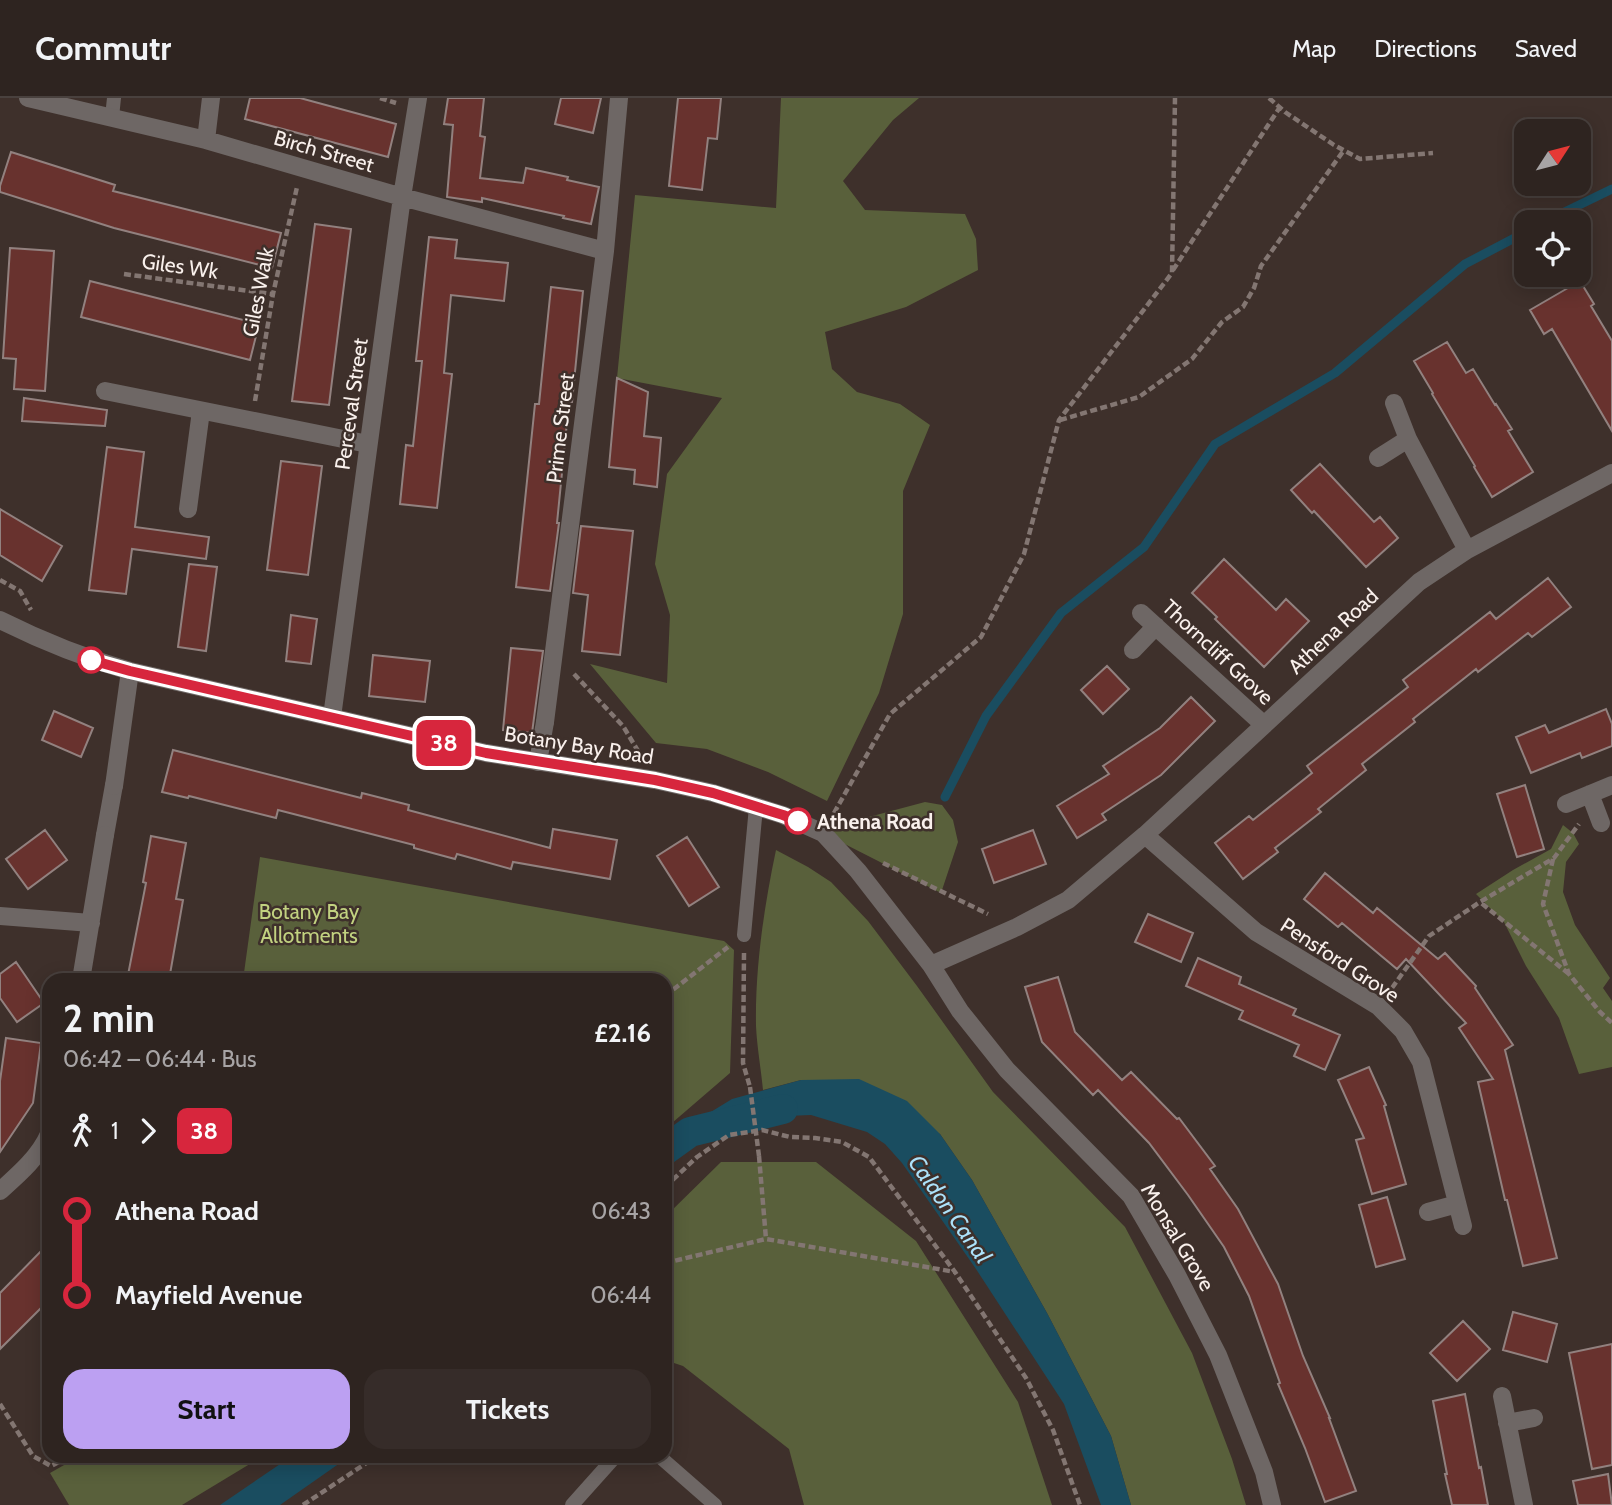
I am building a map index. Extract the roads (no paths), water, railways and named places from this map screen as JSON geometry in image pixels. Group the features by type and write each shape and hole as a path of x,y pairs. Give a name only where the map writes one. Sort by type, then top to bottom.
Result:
{"street":[{"name":"Birch Street","path":"28,98 206,140 300,169 606,251"},
{"path":"206,140 211,98"},
{"name":"Perceval Street","path":"332,717 402,197 418,98"},
{"name":"Prime Street","path":"538,762 606,251 620,98"},
{"path":"105,391 368,444"},
{"path":"1394,403 1408,439 1467,550"},
{"path":"188,509 201,411"},
{"path":"1378,458 1408,439"},
{"name":"Athena Road","path":"931,965 1017,927 1068,900 1145,835 1419,582 1467,550 1612,473"},
{"name":"Thorncliff Grove","path":"1141,613 1264,726"},
{"name":"Botany Bay Road","path":"0,620 91,660 130,671 486,753 655,780 713,793 783,815 823,833 858,871 931,965"},
{"path":"1133,650 1156,626"},
{"path":"82,973 114,786 130,671"},
{"path":"1566,804 1612,785"},
{"path":"1590,794 1601,823"},
{"name":"Pensford Grove","path":"1145,835 1256,932 1378,1006 1402,1031 1421,1062 1463,1226"},
{"path":"0,915 91,923"},
{"name":"Monsal Grove","path":"931,965 960,1011 1007,1070 1130,1196 1177,1275 1218,1355 1264,1472 1272,1505"},
{"path":"0,1191 42,1148"},
{"path":"1427,1212 1457,1204"},
{"path":"1502,1396 1524,1505"},
{"path":"1507,1423 1534,1418"}],"lane":[{"path":"112,117 114,98"},
{"path":"744,935 756,807"},
{"path":"572,1505 610,1463"},
{"path":"667,1463 715,1505"}],"water":[{"path":"859,1079 907,1101 940,1134 972,1180 1047,1313 1111,1436 1131,1505 1101,1505 1064,1404 976,1269 902,1163 885,1144 867,1132 811,1115 739,1118 684,1151 672,1162 672,1136 732,1099 801,1080"},
{"path":"282,1463 340,1463 280,1505 220,1505"}],"waterway":[{"path":"1569,210 1612,189"},
{"path":"945,797 986,716 1061,613 1144,547 1215,444 1335,373 1465,264 1514,238"},
{"name":"Caldon Canal","path":"672,1145 690,1132 783,1109"}],"place":[{"name":"Athena Road","path":"798,821"}],"park label":[{"name":"Botany Bay Allotments","path":"309,923"}]}
